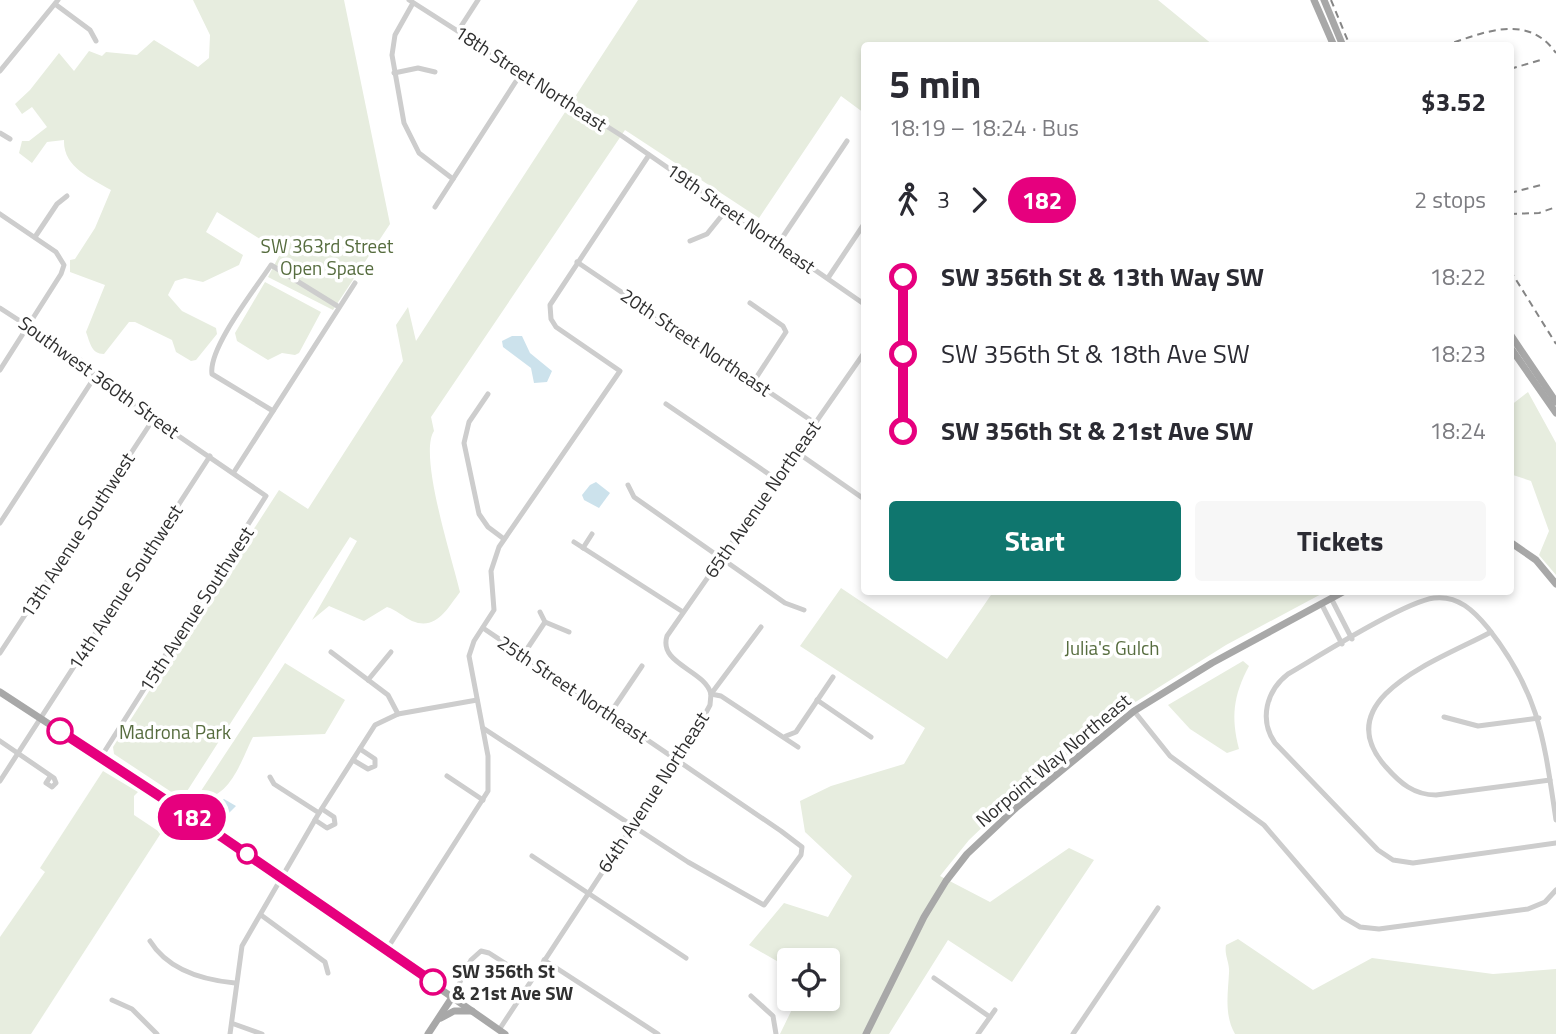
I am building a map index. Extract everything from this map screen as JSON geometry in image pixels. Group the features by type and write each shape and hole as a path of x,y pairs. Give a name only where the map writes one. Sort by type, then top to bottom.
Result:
{"main road":[{"path":"1314,0 1332,42"},
{"path":"1324,0 1341,42"},
{"path":"1514,340 1556,402"},
{"path":"1514,352 1556,413"},
{"path":"1514,545 1536,560 1556,584"},
{"name":"Norpoint Way Northeast","path":"866,1034 924,918 957,867 1017,807 1133,711 1212,663 1336,595"},
{"path":"0,692 283,878 502,1032"},
{"path":"428,1034 453,996"},
{"path":"437,1020 454,1011 473,1011"}],"street":[{"path":"458,31 478,0"},
{"path":"411,1 395,35 392,55 394,73 410,139 429,163 453,179"},
{"name":"18th Street Northeast","path":"411,1 617,133"},
{"path":"0,71 56,2 90,30 96,41"},
{"path":"394,73 418,68 435,72"},
{"path":"435,206 522,72"},
{"path":"0,133 10,139"},
{"name":"19th Street Northeast","path":"617,133 861,302"},
{"path":"778,244 847,141"},
{"path":"387,950 484,800 490,773 469,656 494,610 492,564 504,539 620,371 556,327 550,314 552,301 649,155"},
{"path":"35,237 57,204 67,196"},
{"path":"690,242 708,234 728,208"},
{"path":"0,214 35,237 63,261 61,274 0,370"},
{"path":"828,278 861,228"},
{"name":"20th Street Northeast","path":"577,262 815,422"},
{"path":"273,411 212,374 214,356 271,265 339,307"},
{"path":"234,472 355,283"},
{"path":"750,303 783,326 786,332 754,381"},
{"name":"Southwest 360th Street","path":"0,308 88,365 94,378 267,496"},
{"name":"65th Avenue Northeast","path":"711,694 705,681 666,649 667,636 861,356"},
{"path":"0,523 94,378"},
{"path":"488,394 469,422 464,443 479,514 488,527 504,539"},
{"path":"666,404 776,479"},
{"name":"13th Avenue Southwest","path":"0,653 154,418"},
{"path":"576,420 583,425"},
{"path":"794,451 861,496"},
{"name":"14th Avenue Southwest","path":"0,781 210,456"},
{"path":"538,475 545,480"},
{"path":"628,485 634,497 722,556 785,603 804,610"},
{"name":"15th Avenue Southwest","path":"101,757 267,496"},
{"path":"583,548 592,534"},
{"path":"574,542 683,612"},
{"path":"1556,820 1539,718 1522,677 1491,632 1466,606 1438,597 1414,604 1279,682 1269,700 1267,727 1282,751 1378,850 1393,860 1413,863 1556,843"},
{"path":"1331,598 1352,639"},
{"path":"1321,603 1342,644"},
{"path":"540,612 545,622 569,632"},
{"path":"523,655 545,622"},
{"name":"64th Avenue Northeast","path":"502,1032 531,980 707,711 711,694 761,627"},
{"name":"25th Street Northeast","path":"483,628 802,846 801,855 764,905 631,825"},
{"path":"1491,632 1384,693 1370,717 1371,747 1388,770 1418,793 1436,795 1550,780"},
{"path":"331,652 388,695 398,714"},
{"path":"369,680 391,652"},
{"path":"614,716 614,709 642,666"},
{"path":"786,736 796,732 833,677"},
{"path":"711,694 721,696 786,736 798,747"},
{"path":"230,1034 234,1024 235,983 242,946 320,811 380,721 398,714 477,700"},
{"path":"817,700 871,737"},
{"path":"1133,711 1164,751 1264,825 1339,912 1360,927 1379,929 1528,909 1545,902 1556,890"},
{"path":"1444,717 1478,726 1539,718"},
{"path":"483,728 631,825"},
{"path":"0,741 50,777"},
{"path":"353,760 368,769 375,766 375,759 360,749"},
{"path":"447,776 484,800"},
{"path":"270,777 274,784 334,817 335,824 327,828 315,820"},
{"path":"532,856 685,958"},
{"path":"1076,1033 1158,908"},
{"path":"261,915 325,962 328,974"},
{"path":"150,941 159,952 188,972 201,978 235,983"},
{"path":"453,996 471,960 481,951 489,953 531,980"},
{"path":"544,960 658,1034"},
{"path":"934,978 990,1017"},
{"path":"751,996 776,1021 776,1034"},
{"path":"112,1000 132,1009 157,1034"},
{"path":"978,1034 995,1010"},
{"path":"234,1024 262,1034"}],"green space":[{"name":"SW 363rd Street Open Space","path":"193,0 344,0 390,224 333,310 268,277 281,252 217,212 206,232 243,255 239,265 203,282 185,278 175,281 168,295 182,311 216,328 217,334 196,360 191,361 176,352 172,340 135,322 129,322 104,354 96,352 86,332 105,285 70,272 70,260 75,259 95,228 111,190 73,165 68,158 64,140 47,142 32,163 19,153 22,141 29,141 47,127 32,107 22,114 15,104 30,90 59,53 74,71 89,51 102,56 106,52 137,55 154,40 198,67 209,58 210,35"},
{"name":"Madrona Park","path":"638,0 1158,0 1209,42 861,42 861,111 841,96 759,218 625,130 431,417 434,431 430,444 433,484 460,592 440,617 428,623 412,621 387,607 364,621 329,606 312,620 357,541 350,537 182,799 114,754 113,747 279,490 308,509 403,361 396,325 408,307 416,341"},
{"path":"265,282 321,312 299,353 295,355 282,353 268,360 237,341 235,333"},
{"path":"1528,392 1556,443 1556,575 1539,555 1549,531 1531,481 1514,475 1514,403"},
{"name":"Julia's Gulch","path":"841,588 947,659 991,595 1319,595 1226,645 1118,713 991,819 969,840 940,876 990,902 1069,848 1094,860 1012,982 948,940 889,1034 780,1034 791,1011 840,1011 840,948 777,948 777,961 749,945 784,903 828,917 852,876 805,832 800,801 831,786 904,764 925,728 800,646"},
{"path":"1243,661 1249,666 1237,697 1234,717 1239,749 1227,753 1190,729 1168,705"},
{"path":"285,663 345,700 325,734 253,737 226,787 218,794 197,797"},
{"path":"103,771 138,792 134,796 134,815 161,833 31,1034 0,1034 0,937 45,872 40,868"},
{"path":"1238,939 1313,990 1372,958 1493,974 1556,969 1556,1034 1235,1034 1228,1012 1229,969 1226,945"}],"water":[{"path":"512,336 522,336 530,353 552,371 547,382 534,383 531,368 503,347 502,341"},
{"path":"596,482 610,493 599,508 584,500 582,495"},
{"path":"224,799 236,806 228,814 215,806 215,803"}],"railway":[{"path":"1331,0 1348,42"},
{"path":"1455,42 1489,32 1518,29 1544,40 1556,53"},
{"path":"1514,68 1544,59"},
{"path":"1514,192 1541,185"},
{"path":"1514,214 1539,213 1556,207"},
{"path":"1514,276 1556,344"}],"bus line":[{"name":"182","path":"60,731 222,837 433,982"}],"place":[{"name":"SW 356th St & 21st Ave SW","path":"433,982"}]}
